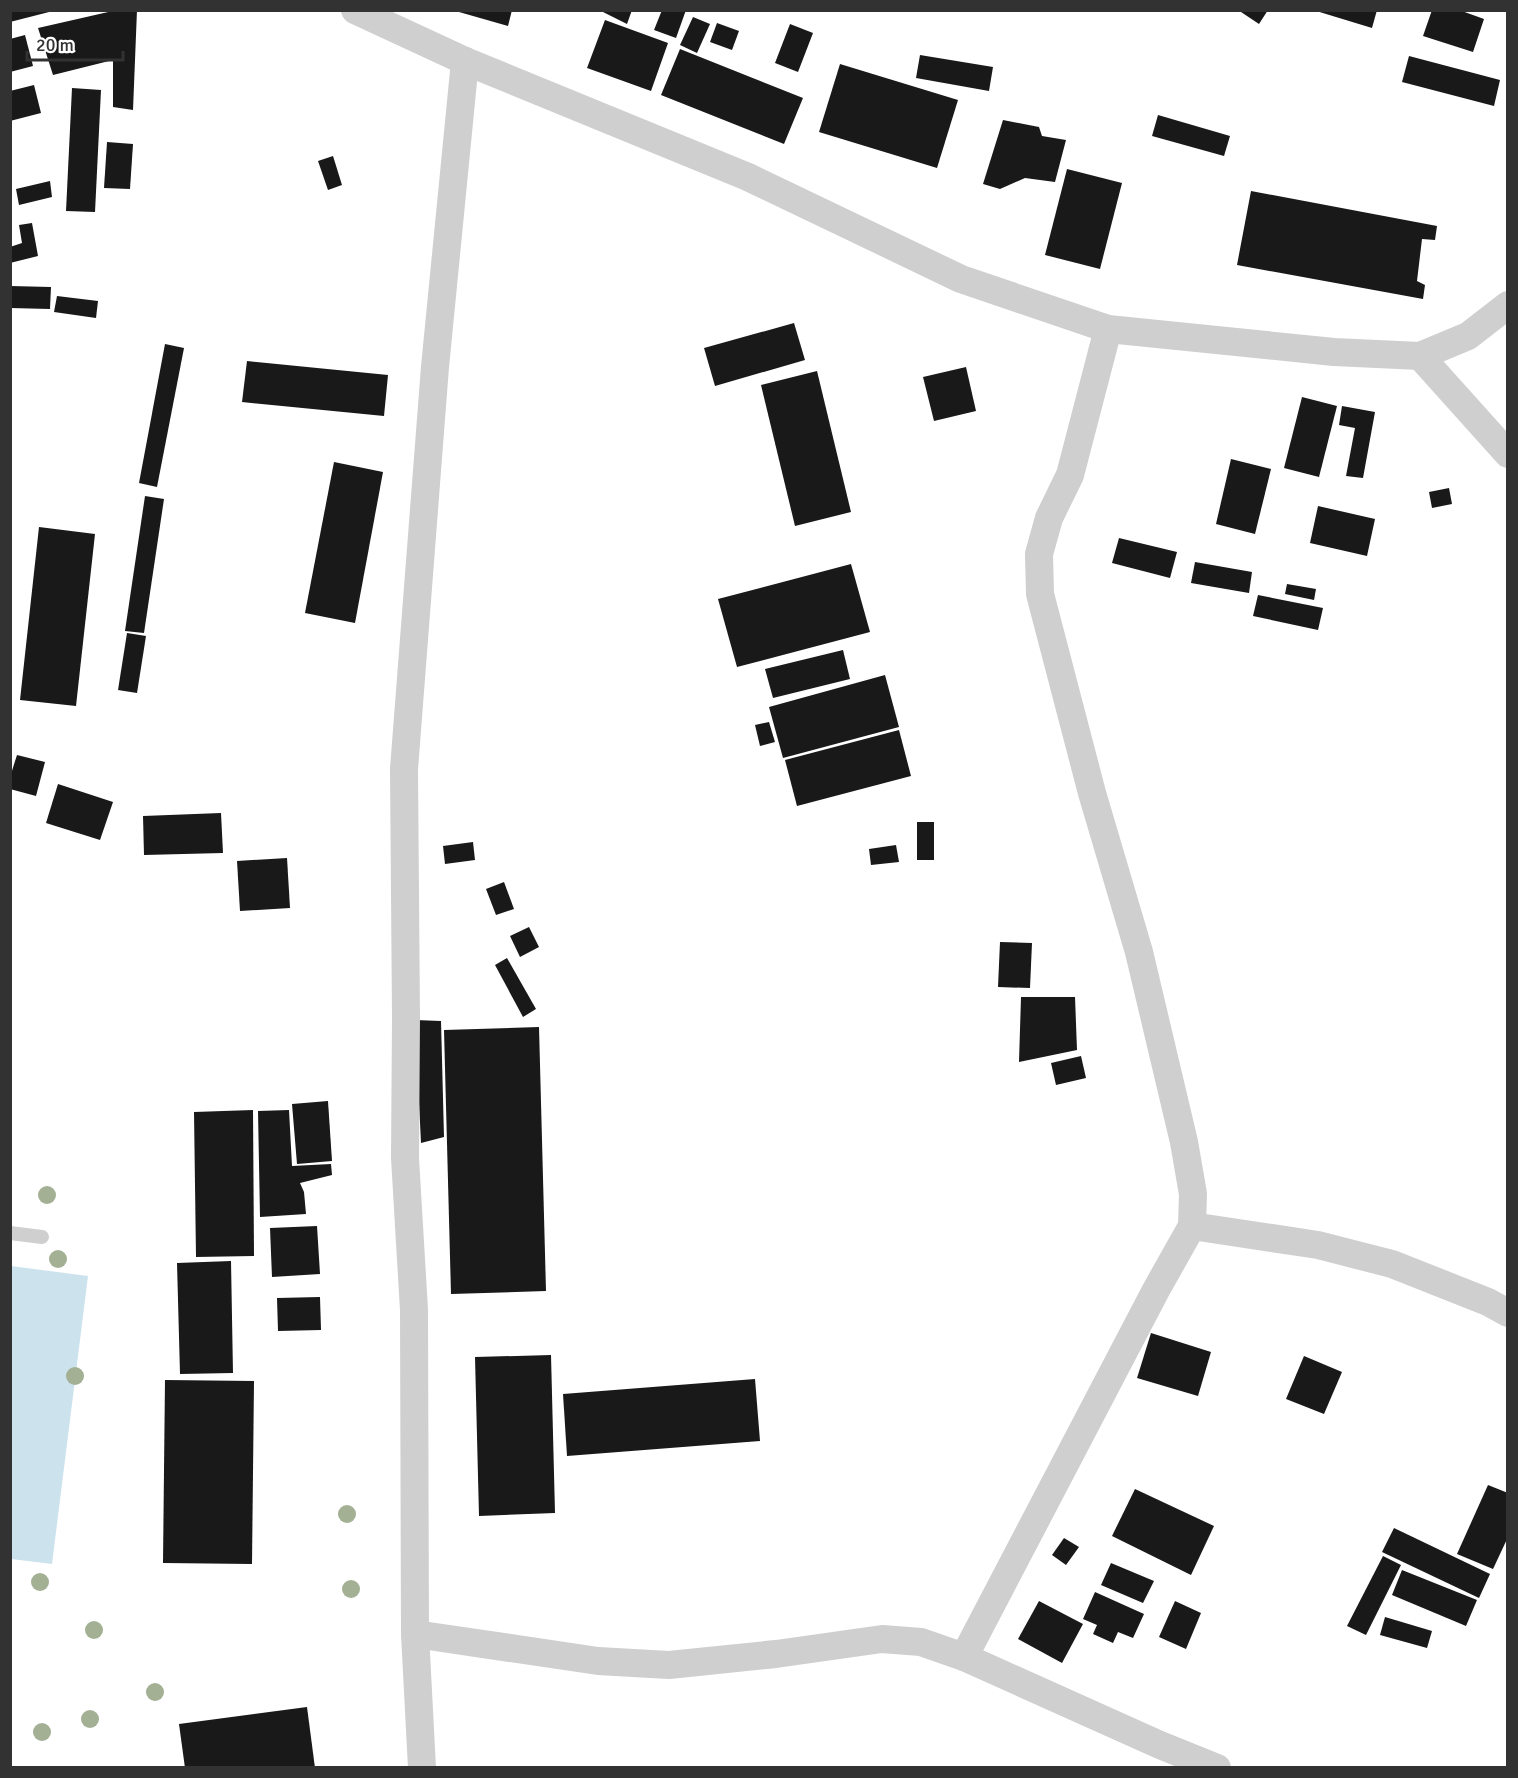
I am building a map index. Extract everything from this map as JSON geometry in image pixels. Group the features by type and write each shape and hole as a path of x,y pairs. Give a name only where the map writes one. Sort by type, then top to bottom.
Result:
{"street":[{"path":"355,10 465,61 748,177 961,279 1108,329 1334,352 1420,356 1468,336 1508,305"},
{"path":"422,1767 415,1634 414,1310 405,1158 404,769 434,379 465,61"},
{"path":"964,1657 1155,1290 1192,1226 1193,1194 1184,1142 1139,952 1092,793 1040,594 1039,554 1049,518 1070,475 1108,329"},
{"path":"1420,356 1508,454"},
{"path":"1192,1226 1318,1245 1392,1264 1488,1302 1508,1313"},
{"path":"415,1634 598,1661 669,1665 776,1654 882,1639 921,1642 964,1657 1160,1745 1217,1767"}],"lane":[{"path":"10,1233 42,1237"}],"water":[{"path":"11,1266 88,1276 52,1564 11,1559"}],"building":[{"path":"10,10 53,10 53,11 10,22"},
{"path":"117,10 137,10 133,110 113,107 113,60 53,75 38,28"},
{"path":"452,10 512,10 508,26"},
{"path":"604,10 632,10 627,24 603,12"},
{"path":"662,10 686,10 676,38 654,30"},
{"path":"1238,10 1268,10 1259,24"},
{"path":"1313,10 1377,10 1372,28"},
{"path":"1432,10 1459,10 1484,19 1473,52 1423,36"},
{"path":"693,17 710,24 697,53 680,45"},
{"path":"605,20 668,43 651,91 587,68"},
{"path":"717,23 739,31 732,50 710,42"},
{"path":"790,24 813,33 798,72 775,63"},
{"path":"25,35 33,66 10,72 10,39"},
{"path":"680,49 803,98 784,144 661,95"},
{"path":"920,55 993,67 989,91 916,78"},
{"path":"1409,56 1500,80 1494,106 1402,82"},
{"path":"840,64 958,100 937,168 819,132"},
{"path":"34,85 41,113 10,121 10,91"},
{"path":"72,88 101,90 95,212 66,211"},
{"path":"1158,115 1230,136 1224,156 1152,136"},
{"path":"1003,120 1039,127 1042,136 1066,140 1055,182 1025,178 1000,189 983,184"},
{"path":"107,142 133,144 130,189 104,188"},
{"path":"333,156 342,185 328,190 318,161"},
{"path":"1067,169 1122,183 1100,269 1045,255"},
{"path":"50,181 52,197 19,205 16,189"},
{"path":"1251,191 1437,226 1435,240 1422,239 1417,281 1425,285 1423,299 1237,265"},
{"path":"32,223 38,256 10,263 10,247 22,243 19,225"},
{"path":"10,286 51,287 50,309 10,308"},
{"path":"57,296 98,301 96,318 54,312"},
{"path":"794,323 805,360 715,386 704,348"},
{"path":"165,344 184,348 157,487 139,483"},
{"path":"247,361 388,375 384,416 242,402"},
{"path":"966,367 976,411 934,421 923,377"},
{"path":"817,371 851,512 795,526 761,385"},
{"path":"1302,397 1337,406 1319,477 1284,468"},
{"path":"1342,406 1375,412 1363,478 1346,476 1355,428 1339,425"},
{"path":"1231,459 1271,469 1255,534 1216,524"},
{"path":"334,462 383,472 355,623 305,613"},
{"path":"1449,488 1452,504 1432,508 1429,492"},
{"path":"145,496 164,499 144,633 125,631"},
{"path":"1318,506 1375,519 1367,556 1310,543"},
{"path":"39,527 95,534 76,706 20,700"},
{"path":"1119,538 1177,552 1170,578 1112,563"},
{"path":"1195,562 1252,572 1249,593 1191,583"},
{"path":"851,564 870,632 737,667 718,599"},
{"path":"1287,584 1316,589 1314,600 1285,594"},
{"path":"1258,595 1323,608 1318,630 1253,616"},
{"path":"127,633 146,636 137,693 118,690"},
{"path":"843,650 850,679 773,698 765,669"},
{"path":"885,675 899,727 783,758 769,707"},
{"path":"769,722 775,742 760,746 755,725"},
{"path":"899,730 911,776 797,806 785,760"},
{"path":"17,755 45,762 36,796 10,789 10,777"},
{"path":"58,784 113,802 100,840 46,823"},
{"path":"221,813 223,853 144,855 143,816"},
{"path":"917,822 934,822 934,860 917,860"},
{"path":"473,842 475,860 445,864 443,846"},
{"path":"896,845 899,862 871,865 869,849"},
{"path":"287,858 290,908 240,911 237,861"},
{"path":"504,882 514,909 496,915 486,889"},
{"path":"529,927 539,947 520,957 510,936"},
{"path":"1000,942 1032,943 1030,988 998,987"},
{"path":"507,958 536,1009 523,1017 495,965"},
{"path":"1021,997 1075,997 1077,1050 1019,1062"},
{"path":"415,1020 441,1021 444,1137 421,1143"},
{"path":"539,1027 546,1291 451,1294 444,1030"},
{"path":"1081,1056 1086,1078 1056,1085 1051,1063"},
{"path":"328,1101 332,1161 297,1164 292,1104"},
{"path":"253,1110 254,1256 196,1257 194,1112"},
{"path":"289,1110 292,1166 331,1164 332,1175 300,1183 304,1192 306,1214 260,1217 258,1111"},
{"path":"317,1226 320,1274 272,1277 270,1228"},
{"path":"231,1261 233,1373 180,1374 177,1263"},
{"path":"320,1297 321,1330 278,1331 277,1298"},
{"path":"1151,1333 1211,1352 1198,1396 1137,1378"},
{"path":"551,1355 555,1513 479,1516 475,1357"},
{"path":"1304,1356 1342,1372 1324,1414 1286,1399"},
{"path":"755,1379 760,1441 567,1456 563,1394"},
{"path":"165,1380 254,1381 252,1564 163,1563"},
{"path":"1488,1485 1508,1493 1508,1537 1493,1569 1457,1554"},
{"path":"1135,1489 1214,1526 1191,1575 1112,1536"},
{"path":"1394,1528 1490,1574 1479,1598 1382,1552"},
{"path":"1064,1538 1079,1547 1066,1565 1052,1555"},
{"path":"1383,1556 1401,1565 1366,1635 1347,1626"},
{"path":"1111,1563 1154,1581 1143,1603 1101,1585"},
{"path":"1402,1570 1477,1600 1466,1626 1392,1595"},
{"path":"1095,1592 1144,1614 1133,1638 1118,1632 1113,1643 1093,1634 1097,1625 1083,1619"},
{"path":"1039,1601 1083,1624 1062,1663 1018,1639"},
{"path":"1175,1601 1201,1613 1186,1649 1159,1637"},
{"path":"1385,1617 1432,1631 1427,1648 1380,1635"},
{"path":"307,1707 315,1768 185,1768 179,1724"}]}
